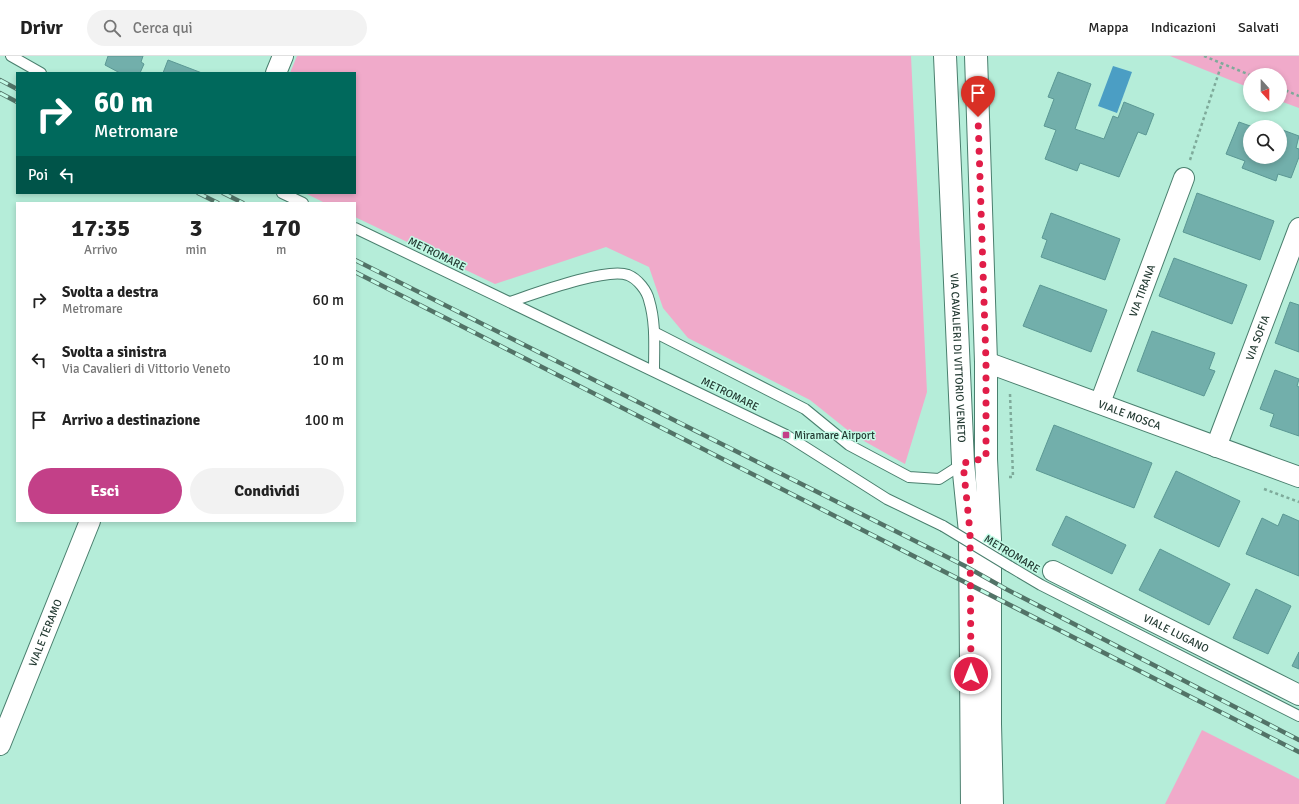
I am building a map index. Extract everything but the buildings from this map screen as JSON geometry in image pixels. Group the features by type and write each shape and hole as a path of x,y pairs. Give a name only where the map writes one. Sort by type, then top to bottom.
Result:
{"street":[{"path":"276,72 283,56"},
{"name":"VIA CAVALIERI DI VITTORIO VENETO","path":"945,56 959,360 975,461 990,539 990,724 992,804"},
{"name":"VIA CAVALIERI DI VITTORIO VENETO","path":"972,804 970,532 975,461 986,362 976,56"},
{"name":"VIA TIRANA","path":"1100,403 1184,178"},
{"name":"VIA SOFIA","path":"1216,447 1299,228"},
{"name":"VIALE MOSCA","path":"959,360 986,362 1009,369 1299,478"},
{"name":"VIALE TERAMO","path":"0,746 90,522"},
{"name":"VIALE LUGANO","path":"1053,571 1299,695"}],"lane":[{"path":"11,56 39,72"},
{"path":"284,194 301,202"},
{"name":"METROMARE","path":"356,228 654,370 786,435 887,499 943,526 1041,585 1299,716"},
{"path":"510,302 605,274 628,275 642,286 649,299 654,332 654,370"},
{"name":"METROMARE","path":"654,332 805,409 849,445 909,477 939,479 975,461"}],"path":[{"path":"1204,56 1243,72"},
{"path":"1184,178 1222,63"},
{"path":"1287,91 1299,96"},
{"path":"1006,477 1013,477 1009,369"}],"shaded area":[{"path":"297,56 911,56 927,392 905,464 855,436 810,400 688,338 663,308 649,267 606,247 495,284 356,217 356,202 323,202 307,194 356,194 356,72 290,72"},
{"path":"1170,56 1299,56 1299,108 1287,104 1287,68 1243,68 1243,85"},
{"path":"1202,730 1299,779 1299,804 1165,804"}],"water":[{"path":"1113,66 1132,72 1117,113 1098,106"}],"railway":[{"path":"0,80 16,88"},
{"path":"0,93 16,101"},
{"path":"200,194 216,202"},
{"path":"225,194 241,202"},
{"path":"356,261 965,566 1006,589 1299,740"},
{"path":"356,273 1299,752"}],"place":[{"name":"Miramare Airport","path":"786,435"}],"route":[{"path":"971,674 970,532 963,463 986,458 986,362 978,117"}]}
